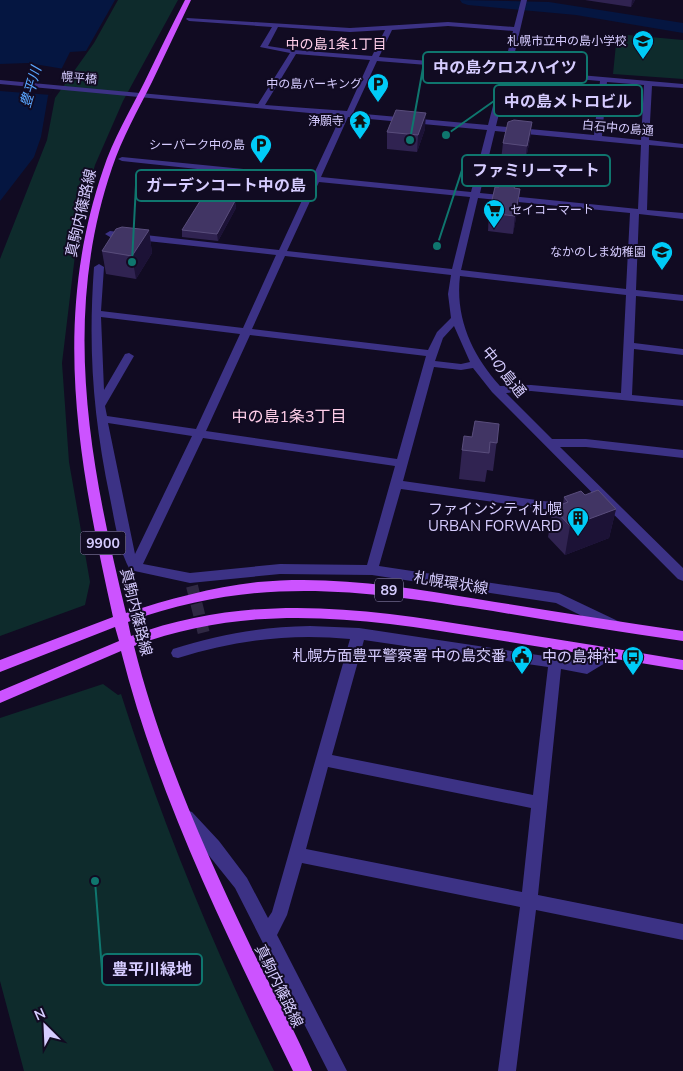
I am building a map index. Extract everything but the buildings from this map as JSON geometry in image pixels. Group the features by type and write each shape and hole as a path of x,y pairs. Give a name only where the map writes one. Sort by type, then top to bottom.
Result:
{"main road":[{"name":"真駒内篠路線","path":"188,0 111,158 100,196 88,245 80,312 79,393 90,486 137,684 185,816 257,981 302,1071"},
{"name":"札幌環状線","path":"0,666 152,607 200,596 260,587 315,585 372,587 683,636"},
{"name":"89","path":"0,697 127,644 193,622 263,611 319,610 375,614 683,665"}],"street":[{"name":"中の島通","path":"523,4 456,273 453,294 456,319 462,338 476,364 496,390 614,508 678,563 683,576"},
{"path":"190,19 350,30 448,24 517,28"},
{"path":"276,25 264,47 294,52 683,86"},
{"path":"135,567 199,434 315,178 389,28"},
{"path":"261,105 294,52"},
{"path":"598,138 604,79"},
{"name":"幌平橋","path":"0,82 348,113"},
{"path":"626,397 648,83"},
{"name":"白石中の島通","path":"348,113 683,146"},
{"path":"122,159 683,216"},
{"path":"110,234 683,298"},
{"path":"98,267 96,356 100,406 128,553 135,567 191,582 280,569 372,570 559,598 615,626"},
{"path":"97,313 246,331 430,358 461,367 476,364"},
{"path":"372,570 435,340 442,329 456,319"},
{"path":"629,346 683,352"},
{"path":"100,406 129,356"},
{"path":"496,390 531,388 683,403"},
{"path":"102,419 401,462"},
{"path":"548,443 586,443 683,454"},
{"path":"396,484 582,508"},
{"path":"598,508 614,508"},
{"path":"178,653 205,638 287,631 359,633 587,668 610,653"},
{"path":"267,935 279,915 359,633"},
{"path":"507,1071 530,900 555,663"},
{"path":"324,760 540,803"},
{"path":"185,816 213,846 241,884 338,1071"},
{"path":"296,855 530,900 683,932"}],"green space":[{"path":"118,0 178,0 123,101 95,165 79,222 62,363 69,462 90,582 85,605 0,636 0,259 47,140 55,98 94,43"},
{"path":"617,34 683,40 683,79 613,74"},
{"path":"103,684 118,695 121,694 154,790 190,885 274,1071 24,1071 0,981 0,718"}],"water":[{"name":"豊平川","path":"0,0 115,0 86,51 70,52 48,96 41,137 34,157 0,201"}],"pier":[{"path":"28,63 64,69 51,95 0,91 0,64"}],"waterway":[{"path":"468,0 576,10 683,28"}],"tunnel":[{"path":"192,586 204,634"}],"place":[{"name":"札幌市立中の島小学校","path":"643,60"},
{"name":"中の島パーキング","path":"378,103"},
{"name":"中の島メトロビル","path":"446,135"},
{"name":"浄願寺","path":"360,140"},
{"name":"中の島クロスハイツ","path":"410,140"},
{"name":"シーパーク中の島","path":"261,164"},
{"name":"セイコーマート","path":"494,229"},
{"name":"ファミリーマート","path":"437,246"},
{"name":"ガーデンコート中の島","path":"132,262"},
{"name":"なかのしま幼稚園","path":"662,271"},
{"name":"ファインシティ札幌 URBAN FORWARD","path":"578,537"},
{"name":"札幌方面豊平警察署 中の島交番","path":"522,675"},
{"name":"中の島神社","path":"633,676"},
{"name":"豊平川緑地","path":"95,881"}],"district":[{"name":"中の島1条1丁目","path":"336,44"},
{"name":"中の島1条3丁目","path":"289,417"}]}
